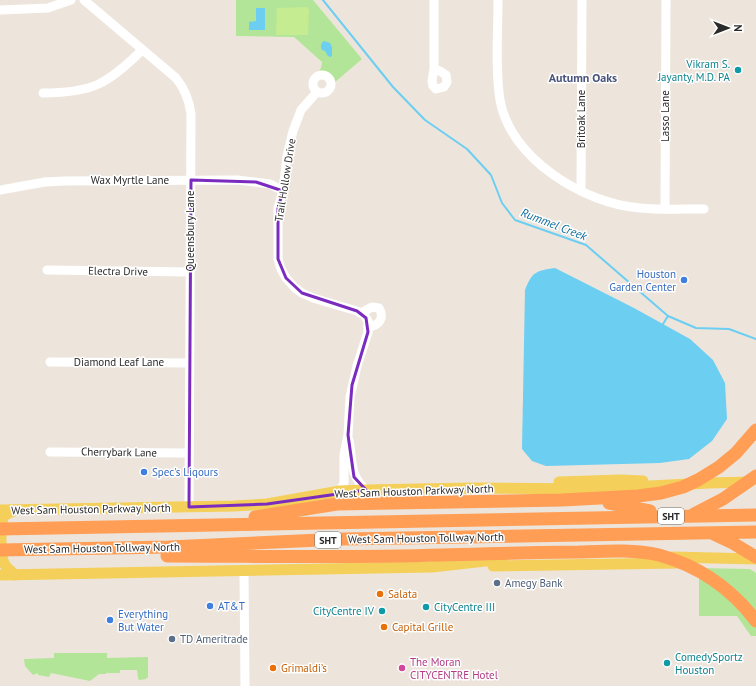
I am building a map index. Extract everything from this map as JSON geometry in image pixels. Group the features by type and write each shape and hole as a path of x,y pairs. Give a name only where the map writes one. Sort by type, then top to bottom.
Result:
{"highway":[{"path":"150,526 239,520 337,504 562,500 638,496 661,493 683,487 719,467 736,453 756,430"},
{"path":"518,552 590,546 619,541 651,532 709,506 755,482"},
{"path":"562,500 610,503 668,516 709,531 731,542 754,561"},
{"name":"West Sam Houston Tollway North","path":"0,529 756,515"},
{"name":"West Sam Houston Tollway North","path":"2,556 71,549 343,539 756,532"},
{"path":"71,549 82,556 392,557 518,552 648,553 665,557 696,569 718,582 734,596 756,621"}],"main road":[{"path":"472,488 486,484 621,480 755,482"},
{"name":"West Sam Houston Parkway North","path":"8,511 267,504 340,492 366,490 472,488 591,489 755,482"},
{"path":"8,511 1,521 1,556 8,569 15,574"},
{"path":"754,561 756,553"},
{"path":"432,566 505,558 639,556 754,561"},
{"path":"0,575 754,561"}],"street":[{"path":"0,10 48,8 71,0"},
{"name":"Queensbury Lane","path":"84,0 176,78 188,95 191,114 189,507"},
{"path":"434,0 434,69"},
{"path":"498,0 498,81 501,101 516,137 527,152 541,165 567,183 581,191 611,202 640,208 704,209"},
{"name":"Britoak Lane","path":"581,191 582,0"},
{"name":"Lasso Lane","path":"665,208 666,0"},
{"path":"43,93 60,93 94,87 122,70 142,50"},
{"name":"Trail Hollow Drive","path":"317,92 301,110 293,131 287,156 278,208 278,259 286,278 302,293 313,298 361,313"},
{"name":"Wax Myrtle Lane","path":"0,190 45,182 64,181 237,180 270,184 282,191"},
{"name":"Electra Drive","path":"47,270 190,272"},
{"path":"340,492 344,483 344,455 348,435 352,385 368,332 366,318 361,313 372,307 379,308 382,317 375,326 368,327"},
{"name":"Diamond Leaf Lane","path":"50,362 189,363"},
{"path":"348,435 354,477 366,490"},
{"name":"Cherrybark Lane","path":"50,452 189,453"},
{"path":"244,570 245,686"}],"highlighted area":[{"path":"191,180 256,182 283,191 278,208 278,259 286,278 302,293 357,311 366,318 368,332 352,385 348,435 354,477 366,490 267,504 189,507"}],"green space":[{"path":"236,0 313,0 362,59 334,83 329,74 318,73 322,62 294,37 236,36"},
{"path":"307,7 309,10 308,35 276,35 277,8"},
{"path":"699,568 750,569 756,573 756,636 751,636 737,616 699,616"},
{"path":"54,653 107,653 107,658 148,657 148,677 146,679 139,680 137,670 120,670 120,673 99,674 90,681 51,673 49,677 38,675 38,673 33,675 25,666 24,659 54,658"}],"water":[{"path":"256,8 265,8 265,30 249,30 249,22 256,21"},
{"path":"324,41 330,43 332,47 331,57 322,50 321,45"},
{"path":"555,268 634,308 690,339 713,360 725,383 727,419 712,441 689,459 660,463 546,466 532,461 522,449 525,290 530,279 535,273"}],"waterway":[{"name":"Rummel Creek","path":"323,0 393,87 425,120 467,149 491,175 502,203 515,220 586,245 668,316 696,328 729,329 756,339"},
{"path":"663,324 668,316"}],"place":[{"name":"Vikram S. Jayanty, M.D. PA","path":"738,70"},
{"name":"Houston Garden Center","path":"684,280"},
{"name":"Spec's Liqours","path":"144,472"},
{"name":"Amegy Bank","path":"497,583"},
{"name":"Salata","path":"380,594"},
{"name":"AT&T","path":"210,606"},
{"name":"CityCentre III","path":"426,607"},
{"name":"CityCentre IV","path":"382,611"},
{"name":"Everything But Water","path":"110,620"},
{"name":"Capital Grille","path":"384,627"},
{"name":"TD Ameritrade","path":"172,639"},
{"name":"ComedySportz Houston","path":"667,663"},
{"name":"Grimaldi’s","path":"273,668"},
{"name":"The Moran CITYCENTRE Hotel","path":"402,668"}],"district":[{"name":"Autumn Oaks","path":"583,77"}]}
